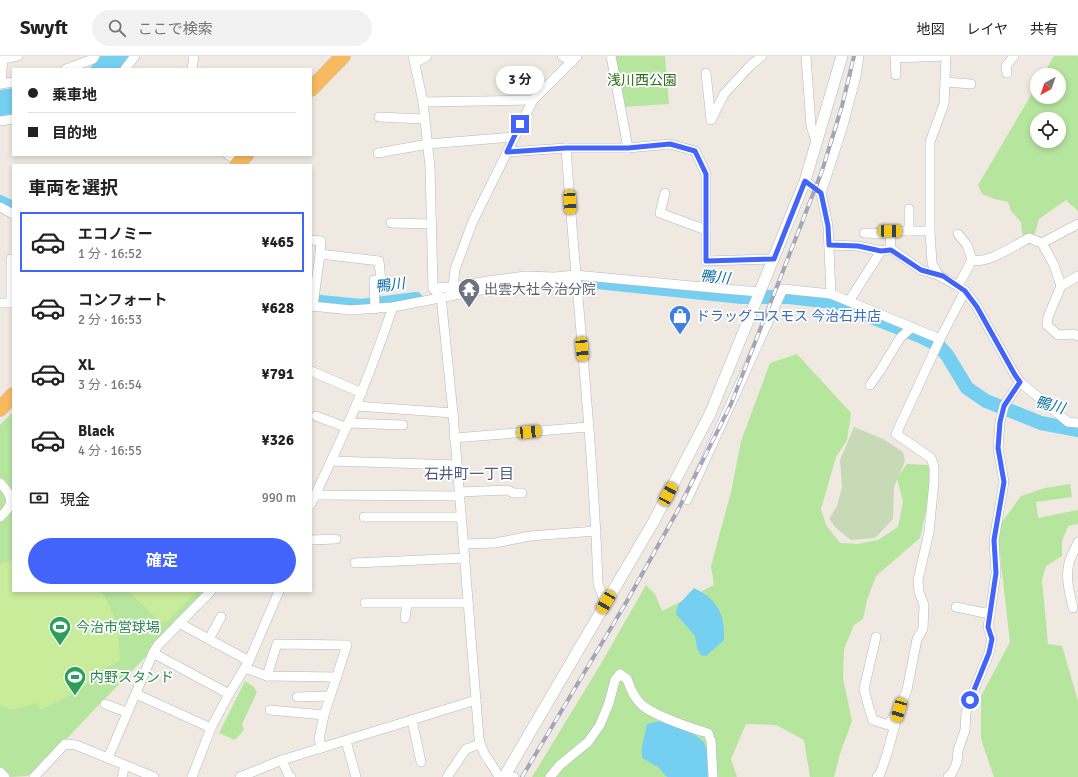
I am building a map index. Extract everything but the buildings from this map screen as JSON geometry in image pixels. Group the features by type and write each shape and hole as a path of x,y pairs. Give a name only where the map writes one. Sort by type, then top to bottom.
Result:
{"highway":[{"path":"312,88 343,56"},
{"path":"0,409 12,396"}],"street":[{"path":"12,82 0,84 3,57 18,56"},
{"path":"69,68 93,60 95,56"},
{"path":"126,68 135,56"},
{"path":"192,68 194,56"},
{"path":"426,56 414,60 423,102 430,167 433,288 441,298 453,413 480,744 486,759 494,768 499,777"},
{"path":"562,56 574,59"},
{"path":"611,56 628,148"},
{"path":"706,73 711,120 724,94 751,65 762,56"},
{"path":"806,56 811,126 816,141"},
{"path":"504,777 654,521 710,414 805,181 842,56"},
{"path":"831,294 828,226 821,193 842,129 860,56"},
{"path":"896,75 895,57 946,56 944,104 930,142 930,232 932,263 938,275"},
{"path":"1007,73 1006,66 1014,56"},
{"path":"452,292 455,269 473,222 533,100 574,59"},
{"path":"945,82 971,84"},
{"path":"423,102 533,100"},
{"path":"379,117 424,119"},
{"path":"0,121 12,119"},
{"path":"378,153 428,144 514,137"},
{"path":"507,152 566,148 628,148 670,144 695,151 706,174 706,261 774,259"},
{"path":"566,148 596,531 598,584 606,602"},
{"path":"805,181 821,193"},
{"path":"665,193 660,212 706,230"},
{"path":"0,207 12,213"},
{"path":"909,209 909,231"},
{"path":"391,223 431,224"},
{"path":"1042,243 1078,224"},
{"path":"864,233 890,234 890,231 930,232"},
{"path":"890,234 891,250"},
{"path":"877,777 887,754 899,710 907,690 917,639 923,629 924,605 919,592 918,580 928,532 934,482 934,467 931,458 896,434 962,289 972,260 967,245 958,234"},
{"path":"972,260 980,262 1029,238 1042,243 1054,265 1061,286"},
{"path":"312,240 321,241 312,306 351,310 375,309 441,298 452,292"},
{"path":"829,245 858,246 881,251 891,250 921,270 938,275 962,289 977,307 1020,382 1068,422 1078,423"},
{"path":"849,301 881,251"},
{"path":"320,254 380,261 380,281 374,280 375,309"},
{"path":"0,302 11,303 12,258"},
{"path":"1078,276 1061,286 1048,318 1047,325 1058,335 1074,334 1078,336"},
{"path":"433,288 452,292 512,284 576,280 760,292"},
{"path":"687,500 783,289 831,294 911,329 940,339"},
{"path":"312,502 362,393 393,307"},
{"path":"870,385 900,338 911,329"},
{"path":"312,371 362,393"},
{"path":"948,777 952,773 956,762 958,750 965,730 966,713 989,653 992,639 988,627 996,573 994,540 1004,482 998,448 1000,422 1004,406 1020,382"},
{"path":"356,406 453,413"},
{"path":"316,416 346,425 403,425"},
{"path":"454,438 588,427"},
{"path":"332,461 457,465"},
{"path":"0,483 10,494 11,501 7,510 0,517"},
{"path":"315,495 460,494 508,490 513,493 522,493"},
{"path":"364,517 461,517"},
{"path":"464,544 495,543 530,536 596,531"},
{"path":"312,540 336,539"},
{"path":"1073,608 1068,584 1068,574 1069,563 1078,542"},
{"path":"355,563 465,558"},
{"path":"108,758 126,712 136,694 153,653 158,645 210,592"},
{"path":"192,777 211,728 228,694 247,664 279,592"},
{"path":"366,603 468,603"},
{"path":"405,618 406,604"},
{"path":"956,607 990,614"},
{"path":"209,640 221,617"},
{"path":"179,623 267,676 337,677"},
{"path":"876,637 864,689 869,708 873,720 888,725 899,710"},
{"path":"267,676 277,644 347,645 324,715 319,739 322,748"},
{"path":"153,653 228,694"},
{"path":"550,777 560,765 588,742 600,725 609,703 615,680 620,674 627,679 631,691 642,706 696,730 708,733 711,741 713,777"},
{"path":"136,694 211,728"},
{"path":"297,697 330,696"},
{"path":"240,777 282,760 476,700"},
{"path":"105,704 126,712"},
{"path":"270,710 324,715"},
{"path":"412,720 421,762"},
{"path":"346,741 356,777"},
{"path":"34,777 65,744 76,744 154,777"},
{"path":"447,777 466,749 480,744"},
{"path":"282,760 289,776 291,777"},
{"path":"122,777 125,765"},
{"path":"0,772 5,777"}],"green space":[{"name":"浅川西公園","path":"614,56 665,56 669,104 623,107"},
{"path":"1054,56 1077,56 1078,211 1066,200 1039,219 1033,240 1025,241 1021,222 1011,211 1008,202 982,194 978,185 1030,97 1030,104 1066,104 1066,68 1047,68"},
{"path":"797,354 851,413 847,440 836,457 821,509 826,525 840,543 858,544 878,540 898,527 903,502 897,478 907,464 928,465 932,483 920,538 876,576 867,600 863,619 854,625 844,649 843,678 852,721 840,754 834,777 810,777 804,740 776,725 746,724 731,759 737,777 532,777 599,667 646,585 655,594 662,611 714,585 711,566 731,492 741,441 770,363"},
{"path":"12,413 12,592 209,592 41,766 27,776 10,777 0,767 0,425"},
{"path":"854,427 885,440 903,452 905,461 894,487 893,519 875,538 851,540 836,528 829,519 837,506 842,487 840,460"},
{"path":"1070,484 1072,497 1036,502 1038,518 1078,510 1078,524 1068,526 1062,541 1062,556 1046,566 1042,580 1048,644 1062,646 1078,701 1078,777 994,777 981,739 981,696 1010,642 997,529 1021,496 1045,488"},
{"name":"今治市営球場","path":"12,560 12,592 102,592 114,616 118,632 120,660 98,673 85,685 69,696 41,710 37,703 23,708 14,709 9,709 0,705 0,564"},
{"path":"129,592 196,592 166,623 159,621"},
{"path":"245,681 254,687 257,692 242,724 244,730 235,740 219,733"}],"water":[{"path":"100,56 132,56 123,68 89,68"},
{"path":"12,88 12,116 0,117 0,90"},
{"path":"694,588 714,603 721,615 723,623 724,640 706,656 701,655 697,648 695,636 676,614 678,605"},
{"path":"661,721 686,730 702,741 705,745 707,753 708,777 667,777 658,767 642,758 642,747 647,724"}],"waterway":[{"name":"鴨川","path":"0,202 12,208"},
{"name":"鴨川","path":"563,281 587,281 742,297 789,297 832,302 920,336 938,345 947,355 967,388 986,401 1041,423 1078,430"},
{"name":"鴨川","path":"312,301 361,306 416,299"}],"railway":[{"path":"522,777 627,601 678,510 731,404 822,171 842,106 854,56"}],"place":[{"name":"出雲大社今治分院","path":"469,308"},
{"name":"ドラッグコスモス 今治石井店","path":"680,336"},
{"name":"今治市営球場","path":"60,646"},
{"name":"内野スタンド","path":"75,696"}],"district":[{"name":"石井町一丁目","path":"469,474"}],"route":[{"path":"520,124 507,152 566,148 628,148 670,144 695,151 706,174 706,261 774,259 805,181 821,193 828,226 829,245 858,246 881,251 891,250 921,270 943,276 965,291 977,307 1020,382 1004,406 1000,422 998,448 1004,482 994,540 996,573 988,627 992,639 989,653 970,700"}]}
